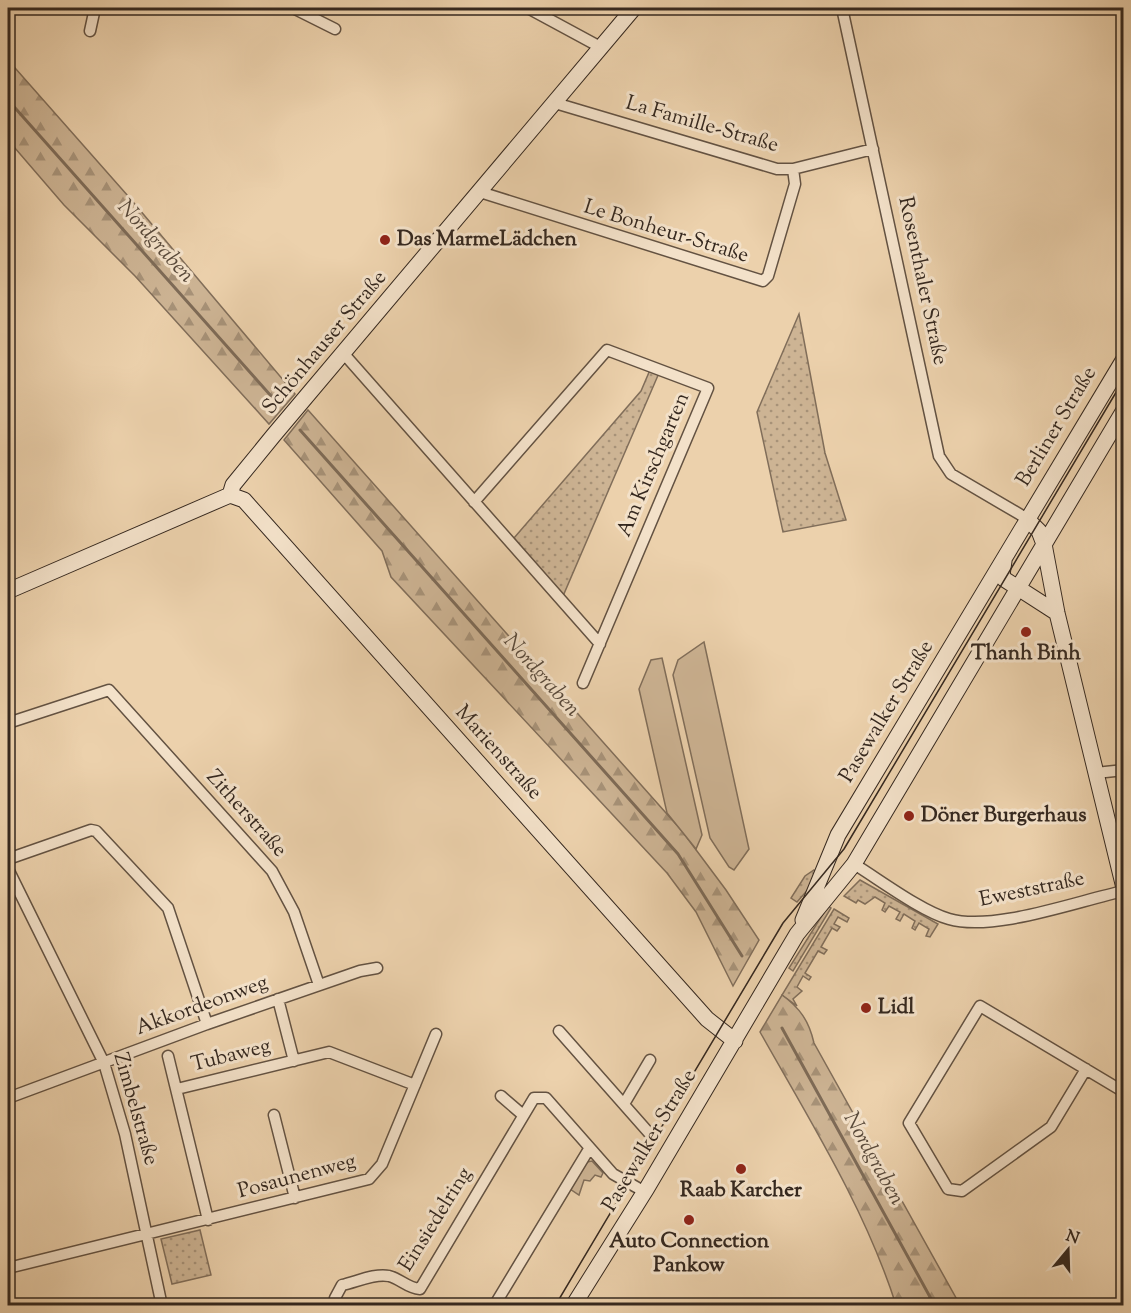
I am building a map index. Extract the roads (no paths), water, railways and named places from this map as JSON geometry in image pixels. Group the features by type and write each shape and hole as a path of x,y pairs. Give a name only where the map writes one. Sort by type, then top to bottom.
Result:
{"main road":[{"name":"Schönhauser Straße","path":"230,495 233,485 634,8"},
{"name":"Berliner Straße","path":"1026,518 1124,358"},
{"path":"1044,544 1124,410"},
{"path":"8,591 230,495"},
{"name":"Marienstraße","path":"230,495 244,500 707,1019 735,1041"},
{"path":"1026,518 1039,531 1044,544 1057,613 1124,889"},
{"name":"Pasewalker Straße","path":"573,1305 645,1192 797,934 829,852 1026,518"},
{"name":"Pasewalker Straße","path":"797,934 854,864 1044,544"},
{"path":"1006,555 1002,575 1017,589 1057,613"},
{"path":"908,718 931,733"},
{"path":"829,852 854,864"}],"street":[{"path":"90,31 95,8"},
{"path":"293,8 335,29"},
{"path":"528,8 602,48"},
{"name":"Rosenthaler Straße","path":"842,8 939,456 951,474 1026,518"},
{"name":"La Famille-Straße","path":"555,103 777,169 793,169 873,149"},
{"name":"Le Bonheur-Straße","path":"480,192 763,281 768,276 795,184 793,169"},
{"name":"Am Kirschgarten","path":"474,502 607,350 708,388 584,683"},
{"path":"344,354 600,644"},
{"name":"Zitherstraße","path":"8,723 109,690 272,871 294,912 319,985"},
{"path":"1096,773 1124,770"},
{"path":"8,859 91,830 96,831 168,908 207,1024"},
{"name":"Eweststraße","path":"854,864 938,915 961,921 998,921 1124,889"},
{"name":"Zimbelstraße","path":"8,869 104,1063 125,1134 162,1305"},
{"name":"Akkordeonweg","path":"8,1098 207,1024 319,985 377,968"},
{"name":"Tubaweg","path":"278,999 294,1061"},
{"path":"1086,1069 1051,1127 962,1191 948,1189 909,1123 980,1006 1086,1069 1124,1092"},
{"name":"Pasewalker Straße","path":"559,1031 649,1133"},
{"name":"Posaunenweg","path":"8,1268 360,1182 376,1173 436,1034"},
{"name":"Tubaweg","path":"177,1089 329,1052 415,1085"},
{"name":"Tubaweg","path":"168,1056 208,1220"},
{"name":"Pasewalker Straße","path":"624,1104 650,1060"},
{"path":"501,1096 523,1114"},
{"name":"Einsiedelring","path":"336,1305 337,1291 342,1286 380,1276 394,1278 410,1288 420,1289 534,1098 546,1098 589,1149 614,1174 645,1192"},
{"path":"274,1116 295,1198"},
{"path":"494,1305 589,1149"}],"waterway":[{"name":"Nordgraben","path":"8,100 279,405"},
{"name":"Nordgraben","path":"300,430 678,854 742,956"},
{"name":"Nordgraben","path":"782,1028 935,1306"}],"tram line":[{"path":"555,1306 783,923 844,849 1124,379"}],"place":[{"name":"Das MarmeLädchen","path":"385,240"},
{"name":"Thanh Binh","path":"1026,632"},
{"name":"Döner Burgerhaus","path":"909,816"},
{"name":"Lidl","path":"866,1008"},
{"name":"Raab Karcher","path":"741,1169"},
{"name":"Auto Connection Pankow","path":"689,1220"}]}
